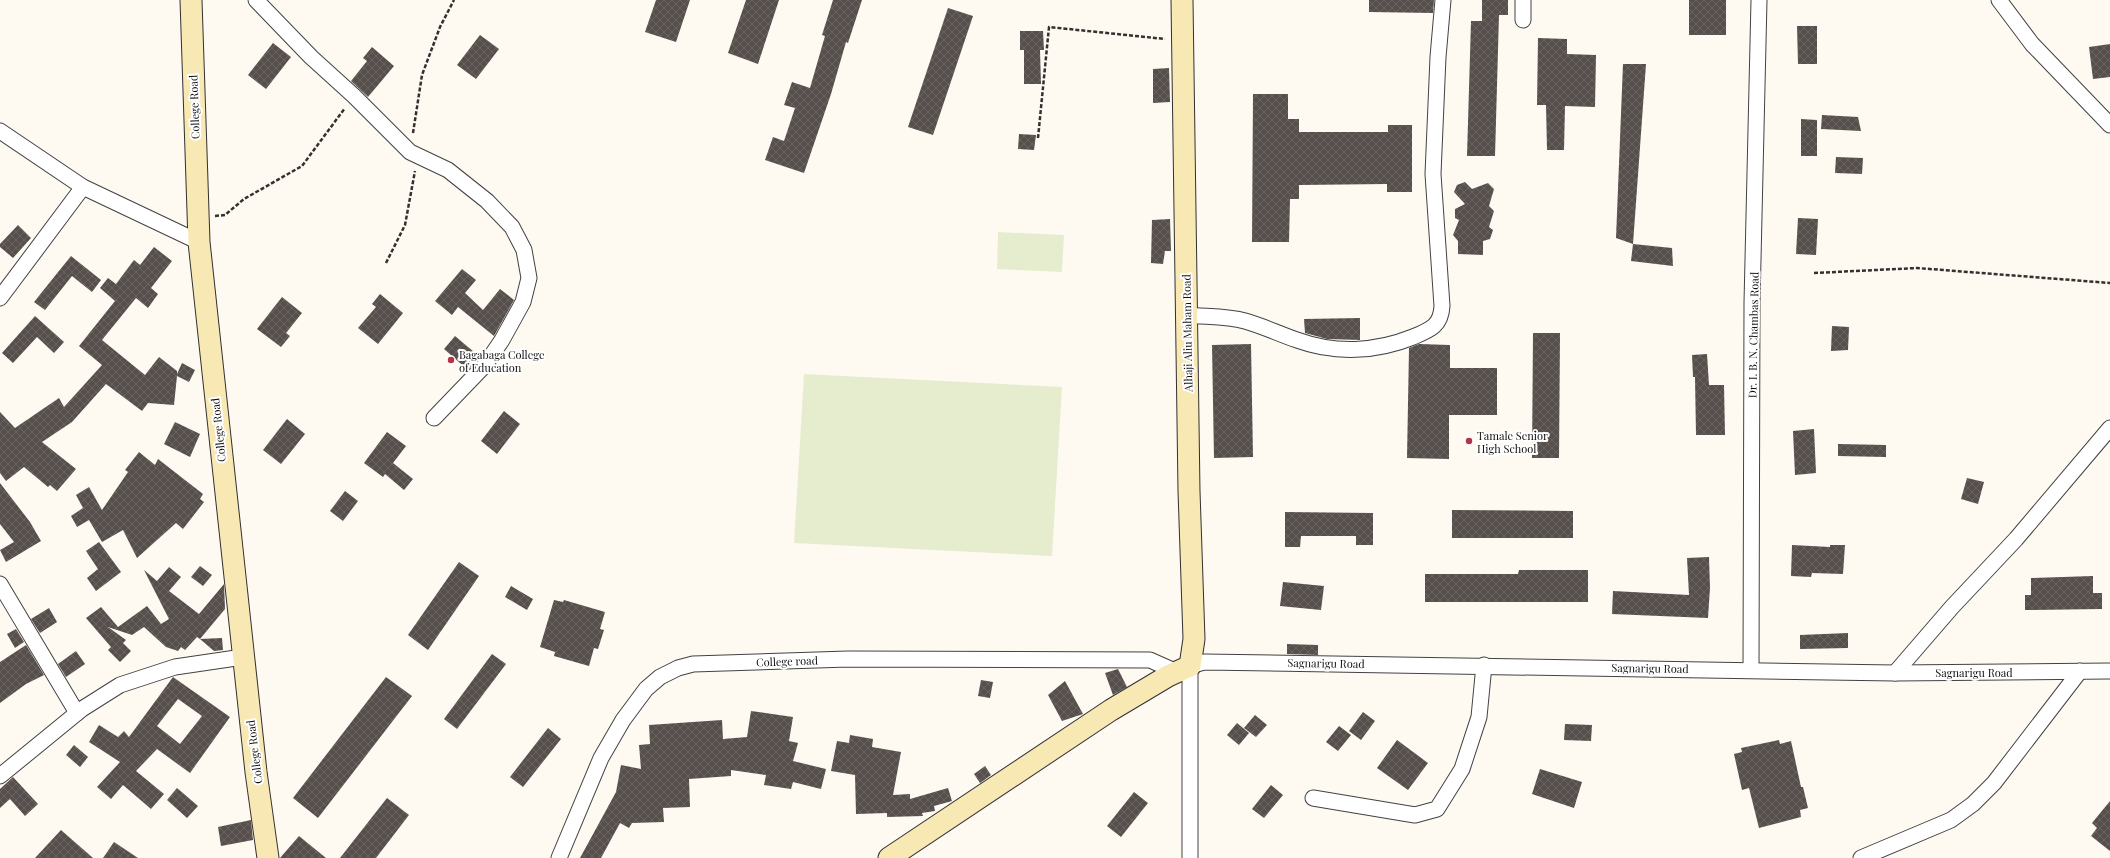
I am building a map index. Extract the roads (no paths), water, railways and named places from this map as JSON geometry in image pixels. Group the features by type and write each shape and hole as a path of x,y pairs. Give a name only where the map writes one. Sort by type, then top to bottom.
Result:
{"street":[{"name":"College Road","path":"192,0 198,242 264,857"},
{"path":"256,0 311,57 354,96 410,152 448,170 487,201 512,227 524,250 529,278 523,302 502,340 484,365 434,418"},
{"name":"Alhaji Aliu Maham Road","path":"1182,0 1194,639 1184,669"},
{"path":"1187,315 1244,321 1298,341 1329,349 1363,350 1411,338 1434,326 1440,321 1442,306 1432,174 1438,57 1443,0"},
{"path":"1523,0 1523,20"},
{"name":"Dr. I. B. N. Chambas Road","path":"1751,669 1752,310 1759,0"},
{"path":"1999,0 2032,44 2110,125"},
{"path":"0,131 82,187 198,242"},
{"path":"0,298 82,187"},
{"path":"1895,673 1952,607 2016,539 2110,428"},
{"path":"0,584 77,713"},
{"path":"0,776 77,713 120,685 176,667 243,657"},
{"name":"College road","path":"559,858 601,758 623,720 646,689 660,677 678,668 693,664 848,659 1126,660 1157,661 1184,669"},
{"name":"Sagnarigu Road","path":"1184,669 1209,661 1751,669 1895,673 2110,671"},
{"path":"1313,798 1415,815 1437,809 1462,769 1479,717 1484,665"},
{"path":"889,858 1111,710 1184,669 1190,858"},
{"path":"1861,858 1951,820 1972,804 1994,783 2080,671"}],"place":[{"name":"Bagabaga College of Education","path":"451,360"},
{"name":"Tamale Senior High School","path":"1469,441"}]}
